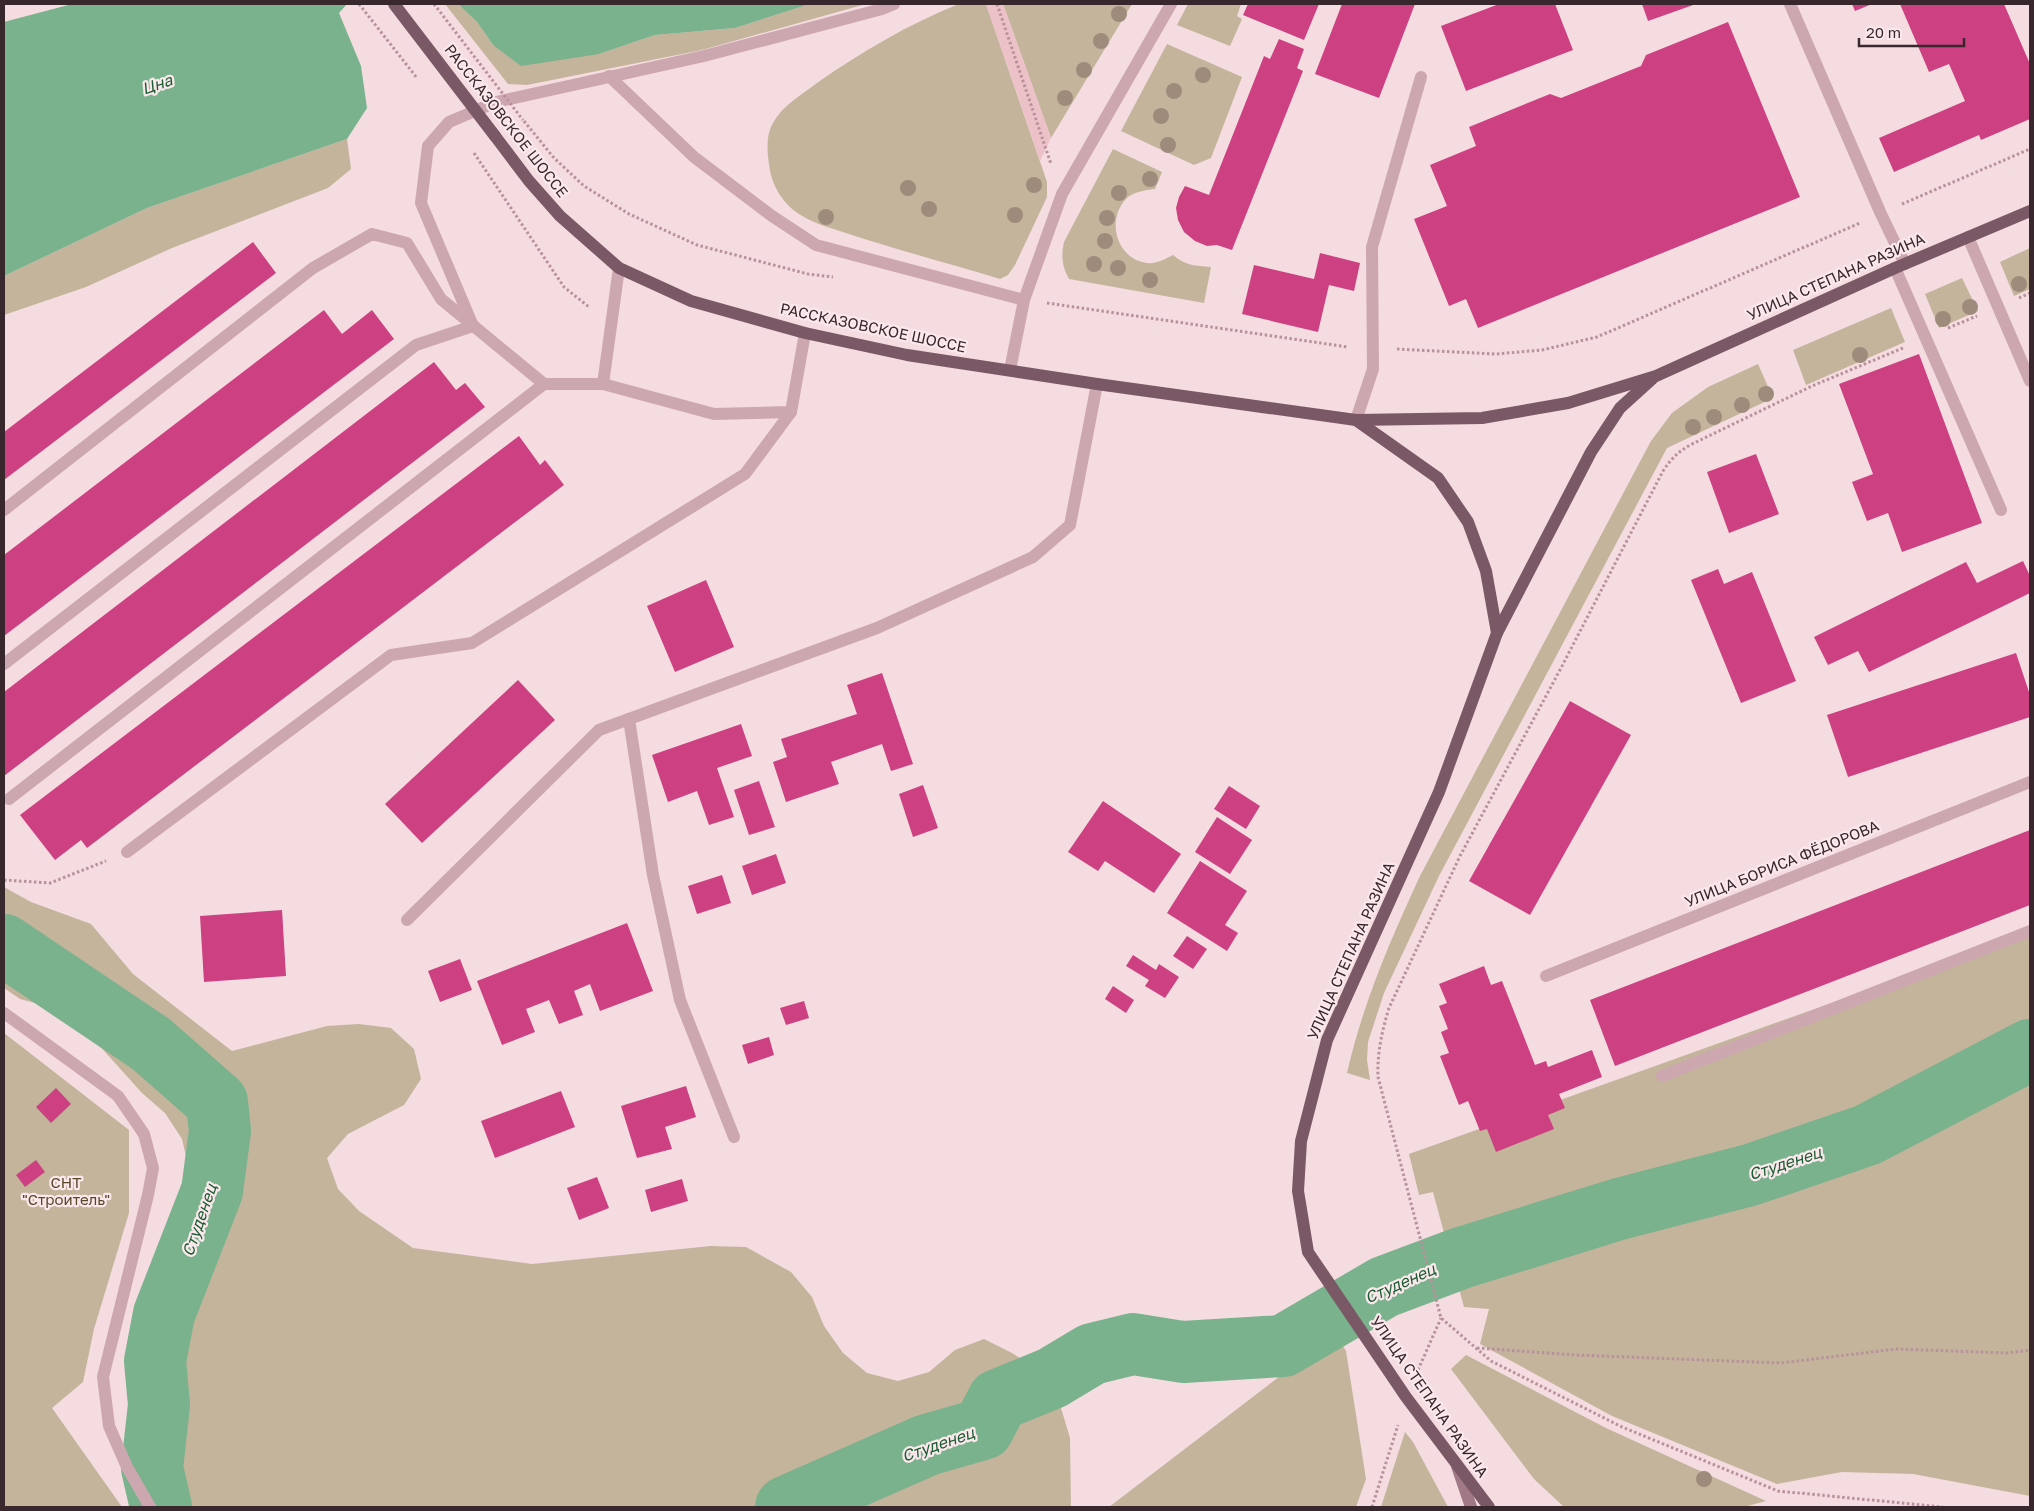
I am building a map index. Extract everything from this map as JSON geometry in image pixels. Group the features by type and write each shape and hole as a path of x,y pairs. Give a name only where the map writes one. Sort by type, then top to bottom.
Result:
{"main road":[{"name":"РАССКАЗОВСКОЕ ШОССЕ","path":"394,4 529,181 560,216 619,268 692,301 805,333 907,355 1356,420 1482,418 1568,403 1656,376"},
{"name":"УЛИЦА СТЕПАНА РАЗИНА","path":"1488,1507 1406,1397 1308,1252 1298,1191 1301,1141 1327,1040 1439,792 1497,634 1591,452 1620,408 1656,376 1900,266 2030,211"},
{"path":"1356,420 1438,478 1468,522 1486,571 1497,634"},
{"path":"1457,1466 1471,1507"}],"street":[{"path":"473,326 421,203 428,146 449,122 496,102 713,53 882,9 894,4"},
{"path":"1010,370 1024,300 1062,194 1171,4"},
{"path":"1790,4 1881,214 1926,338 2001,510"},
{"path":"609,76 694,157 772,216 816,245 1024,300"},
{"path":"1356,420 1373,369 1372,247 1421,77"},
{"path":"4,510 313,268 372,234 407,243 441,300 544,384"},
{"path":"1968,237 2030,380"},
{"path":"603,384 619,268"},
{"path":"4,664 416,345 473,326"},
{"path":"127,852 391,655 472,643 745,474 791,412 805,333"},
{"path":"10,799 544,384 603,384 714,414 791,412"},
{"path":"407,920 599,730 877,628 1033,557 1070,525 1097,384"},
{"path":"629,719 653,875 680,1000 734,1137"},
{"name":"УЛИЦА БОРИСА ФЁДОРОВА","path":"1546,976 2030,782"},
{"path":"1662,1076 2030,931"},
{"path":"4,1013 118,1096 144,1134 153,1168 104,1377 109,1426 127,1467 150,1507"}],"path":[{"path":"359,4 417,79"},
{"path":"434,4 523,120"},
{"path":"997,4 1062,194"},
{"path":"469,146 564,287 611,324"},
{"path":"1496,354 1542,350 1597,337 2030,149"},
{"path":"1943,1507 1778,1491 1600,1417 1491,1361 1441,1318 1378,1077 1378,1050 1383,1026 1400,984 1460,856 1561,668 1663,471 1677,452 1812,386 2030,293"},
{"path":"4,880 50,882 88,869 127,852"},
{"path":"1476,1348 1576,1355 1781,1363 1896,1349 2008,1353 2030,1350"}],"green space":[{"path":"445,4 458,4 477,22 493,45 599,54 655,35 735,28 810,4 866,4 702,50 527,85 508,84"},
{"path":"959,4 986,4 1047,182 1047,197 1015,265 1008,275 1000,279 870,241 811,221 787,204 778,192 770,171 768,154 769,133 781,111 792,101 868,50 922,20"},
{"path":"1003,4 1132,4 1051,138"},
{"path":"1188,4 1241,4 1237,16 1242,19 1230,46 1177,25"},
{"path":"1167,44 1242,77 1211,158 1194,165 1121,131"},
{"path":"347,139 351,169 328,188 172,248 86,287 4,315 4,276 147,208"},
{"path":"1113,149 1162,172 1155,189 1132,195 1126,199 1120,208 1116,217 1116,227 1121,247 1136,260 1147,263 1158,262 1173,255 1186,263 1211,267 1204,303 1069,279 1063,261 1064,242"},
{"path":"2030,248 2030,289 2014,296 2000,262"},
{"path":"1962,278 1978,311 1939,328 1925,294"},
{"path":"1891,308 1905,342 1806,385 1793,350"},
{"path":"1758,364 1773,398 1667,448 1439,876 1384,993 1368,1042 1367,1060 1370,1080 1347,1073 1369,997 1398,924 1420,876 1651,441 1672,413 1708,387"},
{"path":"4,887 31,902 91,924 133,974 232,1051 327,1026 359,1024 391,1028 414,1049 421,1079 404,1105 348,1134 327,1158 338,1189 359,1211 413,1248 532,1264 711,1246 746,1247 791,1272 812,1297 824,1326 843,1353 867,1373 898,1381 929,1372 955,1350 984,1339 1012,1353 1052,1378 1070,1438 1071,1507 184,1507 177,1496 159,1436 147,1408 144,1377 144,1346 165,1256 179,1229 189,1169 182,1139 165,1113 142,1093 78,1022 50,1007 20,999 4,988"},
{"path":"2030,932 2030,1496 1913,1474 1842,1472 1777,1484 1612,1416 1480,1344 1489,1309 1464,1307 1433,1192 1419,1195 1409,1154"},
{"name":"СНТ \"Строитель\"","path":"4,1033 129,1130 129,1213 94,1329 83,1382 52,1408 122,1507 4,1507"},
{"path":"1335,1334 1346,1351 1366,1479 1356,1507 1109,1507"},
{"path":"1466,1355 1606,1428 1766,1501 1744,1507 1564,1507 1534,1479 1451,1369"},
{"path":"1405,1432 1413,1442 1448,1507 1381,1507"}],"shaded area":[{"path":"986,4 1003,4 1051,138 1040,161"}],"water":[{"name":"Цна","path":"72,4 347,4 339,13 361,66 367,108 347,139 147,208 4,276 4,22"},
{"path":"458,4 810,4 735,28 655,35 599,54 521,66 493,45 477,22"}],"building":[{"path":"1248,4 1319,4 1304,40 1243,15"},
{"path":"1342,4 1415,4 1379,98 1315,74"},
{"path":"1499,4 1555,4 1573,50 1466,91 1441,26"},
{"path":"1642,4 1696,4 1648,21"},
{"path":"1852,4 1872,4 1855,11"},
{"path":"1900,4 2004,4 2030,64 2030,119 1981,140 1979,135 1894,172 1879,138 1965,101 1949,64 1929,72"},
{"path":"1728,22 1800,197 1478,328 1466,299 1449,306 1414,219 1447,206 1430,165 1476,146 1469,127 1550,94 1561,98 1641,66 1646,55"},
{"path":"1279,39 1304,49 1297,68 1303,71 1232,250 1217,245 1207,246 1195,241 1184,232 1178,220 1176,208 1179,197 1185,186 1209,195 1264,56 1270,59"},
{"path":"253,242 276,273 4,480 4,432"},
{"path":"1320,253 1360,263 1354,291 1329,285 1318,332 1242,314 1254,265 1314,279"},
{"path":"324,310 342,334 372,310 394,339 4,636 4,555"},
{"path":"1919,354 1982,523 1902,552 1888,513 1867,521 1852,482 1873,474 1839,384"},
{"path":"434,362 456,390 465,383 485,407 4,776 4,692"},
{"path":"519,436 540,465 545,460 564,485 87,848 81,840 55,860 20,815"},
{"path":"1756,454 1779,514 1729,533 1707,472"},
{"path":"2023,561 2030,576 2030,593 1869,672 1858,651 1828,665 1814,637 1966,562 1977,583"},
{"path":"1718,569 1724,584 1752,572 1796,681 1741,703 1691,580"},
{"path":"706,580 734,647 675,672 647,606"},
{"path":"2016,653 2030,695 2030,717 1848,777 1827,715"},
{"path":"882,673 913,764 891,771 882,744 831,762 839,784 786,802 773,762 787,757 781,739 857,714 847,685"},
{"path":"518,680 555,720 422,843 385,804"},
{"path":"1570,701 1631,735 1530,915 1469,881"},
{"path":"741,724 752,756 717,768 734,817 709,825 697,791 668,802 652,755"},
{"path":"759,781 775,827 749,835 734,790"},
{"path":"923,785 938,828 913,837 899,794"},
{"path":"1229,786 1260,806 1246,829 1214,809"},
{"path":"1103,801 1181,854 1154,893 1105,861 1098,871 1068,852"},
{"path":"1217,817 1252,840 1230,874 1195,852"},
{"path":"2030,830 2030,905 1615,1066 1590,1000"},
{"path":"776,854 786,883 752,895 742,866"},
{"path":"1200,861 1247,891 1225,925 1238,933 1227,951 1167,913"},
{"path":"722,875 731,903 697,914 688,886"},
{"path":"282,910 286,976 204,982 200,916"},
{"path":"627,923 653,991 600,1011 590,984 574,991 583,1015 559,1024 549,1000 526,1009 535,1032 502,1045 477,981"},
{"path":"1187,936 1207,949 1193,969 1173,956"},
{"path":"1133,955 1156,970 1159,964 1179,977 1165,998 1145,986 1149,980 1126,966"},
{"path":"460,959 472,990 440,1002 428,971"},
{"path":"1484,966 1491,985 1502,981 1535,1065 1546,1061 1548,1067 1592,1050 1602,1077 1559,1094 1565,1108 1548,1115 1554,1129 1496,1152 1487,1129 1480,1131 1468,1101 1459,1105 1440,1056 1449,1053 1441,1032 1448,1029 1439,1006 1447,1003 1439,984"},
{"path":"1113,986 1134,1000 1126,1013 1105,999"},
{"path":"804,1001 809,1018 786,1025 780,1008"},
{"path":"769,1037 774,1055 748,1064 742,1045"},
{"path":"686,1086 696,1117 665,1127 672,1149 637,1158 621,1106"},
{"path":"56,1088 71,1104 51,1123 36,1107"},
{"path":"561,1091 575,1127 495,1158 481,1121"},
{"path":"36,1160 45,1172 25,1187 16,1175"},
{"path":"597,1177 609,1208 579,1220 567,1188"},
{"path":"682,1179 688,1201 651,1212 645,1190"}],"waterway":[{"name":"Студенец","path":"4,945 151,1044 217,1102 220,1131 212,1191 164,1314 155,1361 159,1405 152,1468 161,1507"},
{"name":"Студенец","path":"786,1507 927,1445 983,1429 998,1400 1052,1378 1092,1354 1133,1344 1183,1352 1283,1346 1384,1287 1461,1258 1619,1209 1750,1175 1867,1135 2030,1050"}]}
